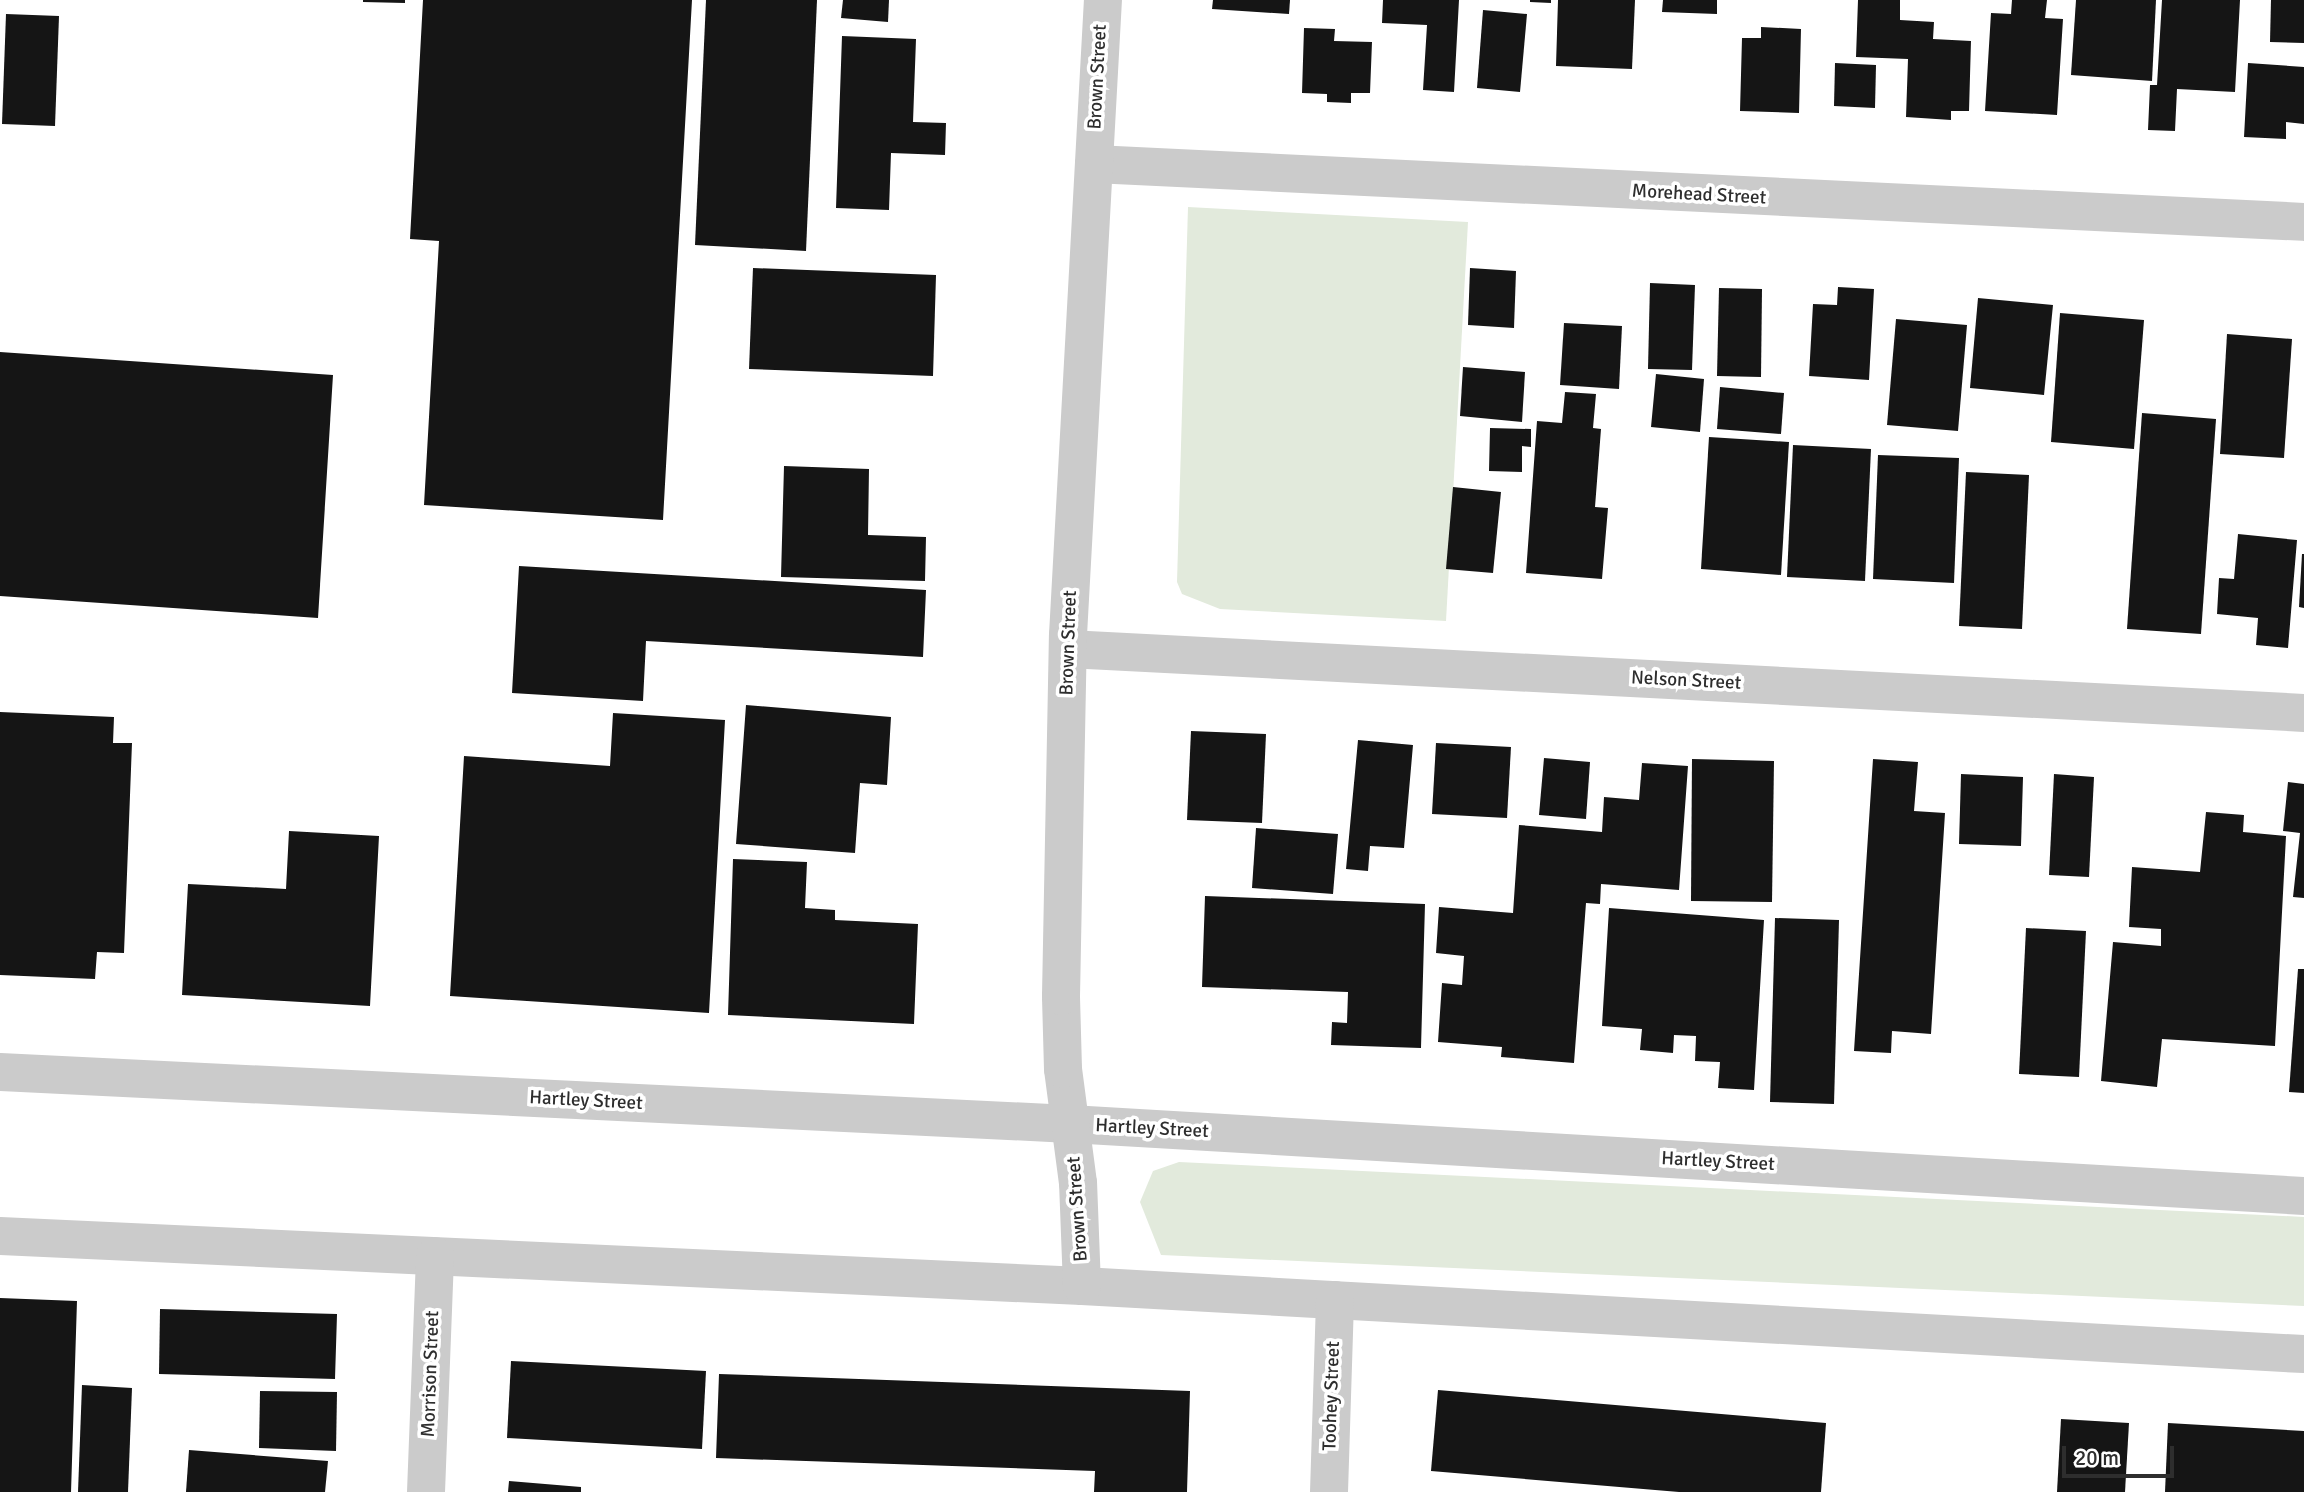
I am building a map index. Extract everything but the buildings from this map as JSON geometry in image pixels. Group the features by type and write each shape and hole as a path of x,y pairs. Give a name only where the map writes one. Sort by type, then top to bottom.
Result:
{"street":[{"name":"Brown Street","path":"1082,1286 1078,1183 1061,1036 1068,649 1103,0"},
{"name":"Morehead Street","path":"1094,164 2304,222"},
{"name":"Nelson Street","path":"1068,649 2304,713"},
{"name":"Hartley Street","path":"0,1072 1070,1124 2304,1196"},
{"path":"0,1236 1082,1286 2304,1354"},
{"name":"Morrison Street","path":"426,1492 435,1256"},
{"name":"Toohey Street","path":"1329,1492 1335,1300"}],"shaded area":[{"path":"1188,207 1468,222 1446,621 1220,609 1182,594 1177,582"},
{"path":"1179,1162 2304,1217 2304,1306 1161,1255 1140,1202 1153,1171"}]}
